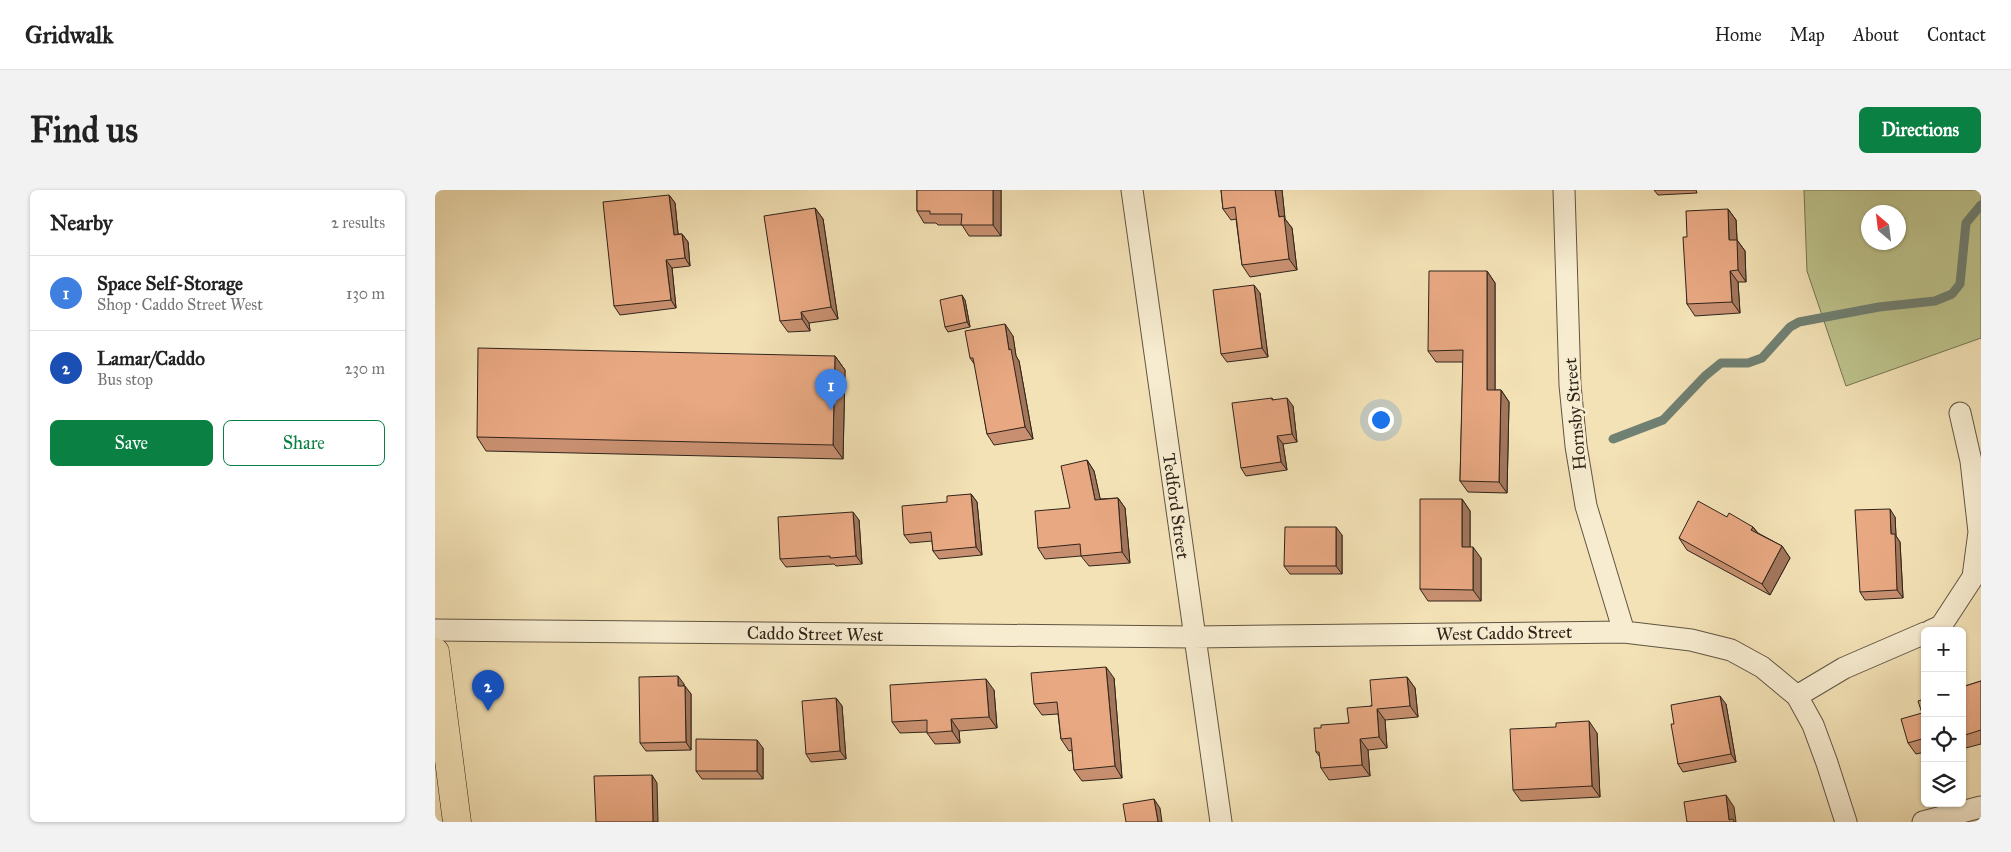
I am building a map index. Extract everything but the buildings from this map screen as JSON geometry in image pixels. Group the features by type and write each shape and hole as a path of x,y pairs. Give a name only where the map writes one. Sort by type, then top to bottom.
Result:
{"main road":[{"path":"435,652 457,822"}],"street":[{"name":"Tedford Street","path":"1132,190 1221,822"},
{"name":"Hornsby Street","path":"1564,190 1570,385 1575,446 1585,506 1624,632"},
{"path":"1939,627 1973,577 1979,532 1971,462 1960,413"},
{"name":"Caddo Street West","path":"435,630 1194,637"},
{"name":"West Caddo Street","path":"1194,637 1624,632 1691,640 1731,650 1762,667 1797,696"},
{"path":"1846,822 1813,725 1797,696 1844,668 1921,635"},
{"path":"1923,822 1981,807"}],"green space":[{"path":"1804,190 1981,190 1981,338 1846,386 1807,271"}],"waterway":[{"path":"1613,439 1663,420 1705,376 1721,363 1748,363 1762,358 1790,327 1799,322 1879,307 1935,301 1952,294 1960,284 1966,223 1981,205"}],"place":[{"name":"Space Self-Storage","path":"831,410"},
{"name":"Lamar/Caddo","path":"488,711"}]}
